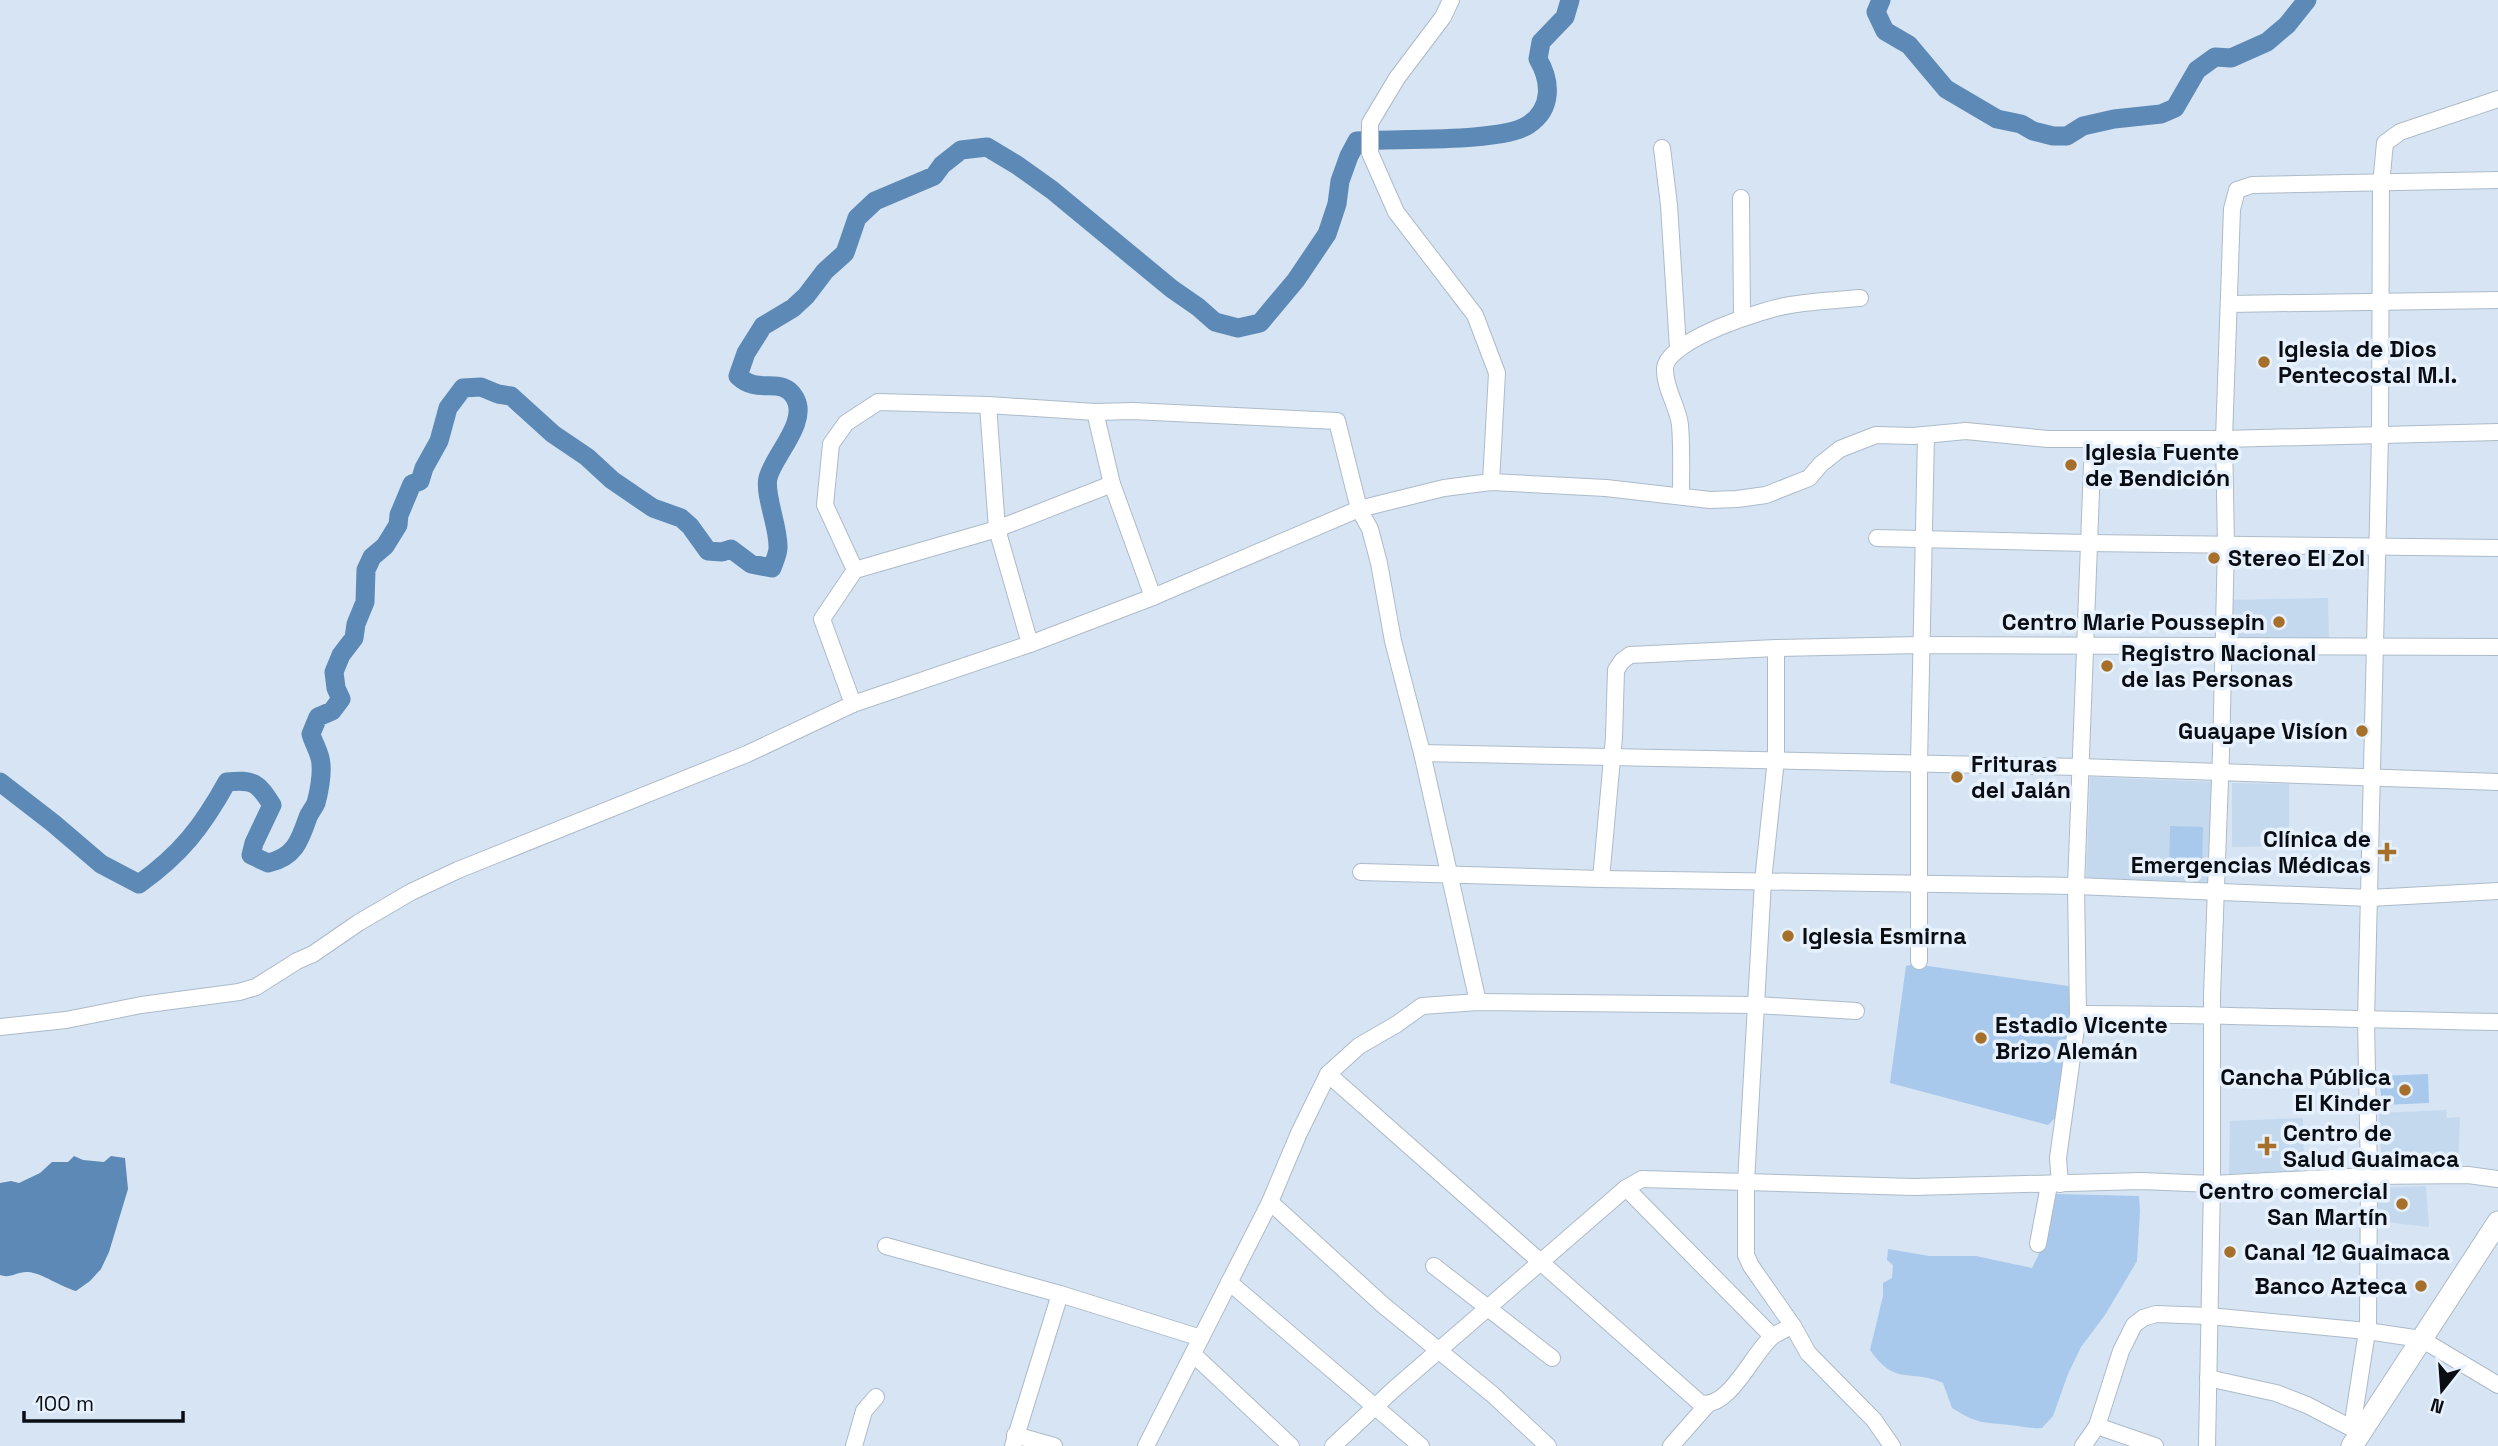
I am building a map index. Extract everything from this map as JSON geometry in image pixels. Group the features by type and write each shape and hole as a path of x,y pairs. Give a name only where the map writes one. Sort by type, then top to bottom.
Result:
{"main road":[{"path":"2355,1436 2498,1222"}],"street":[{"path":"1451,0 1443,17 1397,78 1370,123 1370,153 1396,212 1475,315 1497,373 1491,482"},
{"path":"2208,1378 2286,1397 2307,1405 2355,1436 2367,1331 2369,1176 2366,1020 2380,435 2381,182 2385,143 2400,132 2498,99"},
{"path":"1662,148 1669,205 1678,348"},
{"path":"2207,1446 2212,1014 2226,545 2224,439 2231,216 2237,190 2252,185 2498,180"},
{"path":"1741,198 1742,317"},
{"path":"1681,495 1680,424 1665,369 1667,358 1678,348 1742,317 1789,305 1860,298"},
{"path":"2229,304 2498,300"},
{"path":"855,570 825,505 831,444 846,423 878,402 1337,421 1359,509 1370,529 1379,563 1392,641 1422,753 1478,1002"},
{"path":"988,405 997,529 1030,644"},
{"path":"1095,412 1112,484 1153,597"},
{"path":"0,1027 66,1020 256,987 411,892 458,870 747,754 853,704 1030,644 1153,597 1359,509 1444,488 1491,482 1606,488 1710,500 1737,499 1766,495 1809,478 1840,449 1876,435 1926,435 1966,431 2048,439 2224,439 2498,432"},
{"path":"1919,961 1920,645 1926,435"},
{"path":"2038,1244 2054,1184 2078,1014 2076,886 2093,439"},
{"path":"853,704 822,619 855,570 997,529 1112,484"},
{"path":"1877,538 2088,544 2498,548"},
{"path":"1601,879 1612,757 1616,670 1626,657 1638,653 1920,645 2498,648"},
{"path":"1776,648 1776,759 1763,881 1746,1182 1746,1255 1808,1353 1874,1420 1892,1446"},
{"path":"1422,753 2081,767 2498,782"},
{"path":"1361,872 1601,879 2076,886 2370,898 2498,891"},
{"path":"1146,1446 1270,1202 1328,1074 1359,1046 1422,1006 1478,1002 1756,1005 1856,1012"},
{"path":"2078,1014 2212,1014 2498,1022"},
{"path":"1328,1074 1700,1403 1707,1405"},
{"path":"1334,1446 1375,1406 1626,1188 1647,1178 1914,1187 2142,1181 2212,1184 2369,1176 2468,1175 2498,1179"},
{"path":"1626,1188 1772,1336"},
{"path":"1270,1202 1322,1251 1550,1446"},
{"path":"886,1246 1060,1294 1201,1338"},
{"path":"1434,1266 1552,1358"},
{"path":"1229,1282 1421,1446"},
{"path":"1054,1446 1014,1441 1060,1294"},
{"path":"2083,1446 2097,1426 2121,1351 2134,1325 2143,1318 2156,1314 2209,1316 2367,1331 2421,1339 2498,1385"},
{"path":"1671,1446 1707,1405 1717,1400 1744,1373 1772,1336 1793,1326"},
{"path":"1193,1354 1291,1446"},
{"path":"854,1446 864,1411 876,1398"},
{"path":"2097,1426 2155,1446"}],"shaded area":[{"name":"Centro Marie Poussepin","path":"2328,598 2329,643 2230,645 2228,600"},
{"path":"2090,777 2215,782 2211,887 2086,882"},
{"path":"2232,783 2289,784 2289,846 2232,847"},
{"path":"2170,826 2203,827 2202,875 2169,874"},
{"name":"Estadio Vicente Brizo Alemán","path":"1914,964 2068,986 2073,993 2055,1118 2048,1125 1890,1083 1906,966"},
{"name":"Cancha Pública El Kinder","path":"2428,1074 2429,1103 2382,1105 2379,1076"},
{"path":"2446,1110 2447,1118 2460,1117 2458,1166 2382,1170 2379,1113"},
{"name":"Centro de Salud Guaimaca","path":"2303,1118 2304,1171 2229,1174 2230,1121"},
{"path":"74,1156 83,1160 104,1162 111,1156 125,1158 128,1189 109,1252 101,1269 76,1291 33,1273 0,1275 0,1183 19,1183 40,1173 52,1162 68,1162"},
{"name":"Centro comercial San Martín","path":"2426,1186 2429,1227 2377,1221 2377,1188"},
{"path":"2055,1194 2139,1196 2140,1211 2137,1261 2105,1315 2081,1347 2053,1416 2042,1428 1974,1420 1952,1408 1943,1383 1896,1373 1879,1361 1870,1350 1883,1296 1883,1283 1892,1278 1893,1265 1887,1260 1888,1249 1929,1256 1976,1256 2032,1268 2038,1256"}],"waterway":[{"path":"0,782 101,864 139,884 167,862 189,839 209,813 227,782 249,782 259,787 272,805 251,855 268,863 285,857 295,846 316,803 321,765 311,734 318,717 332,711 341,699 334,672 341,655 354,638 356,624 365,602 366,570 372,557 385,546 398,525 399,515 412,484 420,481 439,441 448,408 463,388 481,387 511,396 553,434 587,457 612,480 653,508 681,518 708,551 722,552 731,549 751,564 772,568 778,540 768,493 768,478 794,428 798,407 790,391 777,386 754,385 738,376 746,353 763,326 793,308 825,271 845,253 857,218 875,201 934,176 942,165 961,150 987,147 1052,190 1215,322 1238,328 1260,323 1296,280 1327,234 1337,204 1340,181 1357,141 1495,135 1514,131 1536,118 1546,103 1547,94 1545,76 1538,59 1541,42 1565,17 1570,0"},
{"path":"1881,0 1876,12 1885,31 1909,45 1946,89 1997,119 2021,124 2033,131 2053,136 2067,136 2083,126 2114,119 2161,114 2175,108 2197,70 2215,57 2231,58 2267,42 2287,25 2307,0"}],"place":[{"name":"Iglesia de Dios Pentecostal M.I.","path":"2264,362"},
{"name":"Iglesia Fuente de Bendición","path":"2071,465"},
{"name":"Stereo El Zol","path":"2214,558"},
{"name":"Centro Marie Poussepin","path":"2279,622"},
{"name":"Registro Nacional de las Personas","path":"2107,666"},
{"name":"Guayape Visíon","path":"2362,731"},
{"name":"Frituras del Jalán","path":"1957,777"},
{"name":"Clínica de Emergencias Médicas","path":"2387,852"},
{"name":"Iglesia Esmirna","path":"1788,936"},
{"name":"Estadio Vicente Brizo Alemán","path":"1981,1038"},
{"name":"Cancha Pública El Kinder","path":"2405,1090"},
{"name":"Centro de Salud Guaimaca","path":"2267,1146"},
{"name":"Centro comercial San Martín","path":"2402,1204"},
{"name":"Canal 12 Guaimaca","path":"2230,1252"},
{"name":"Banco Azteca","path":"2421,1286"}]}
